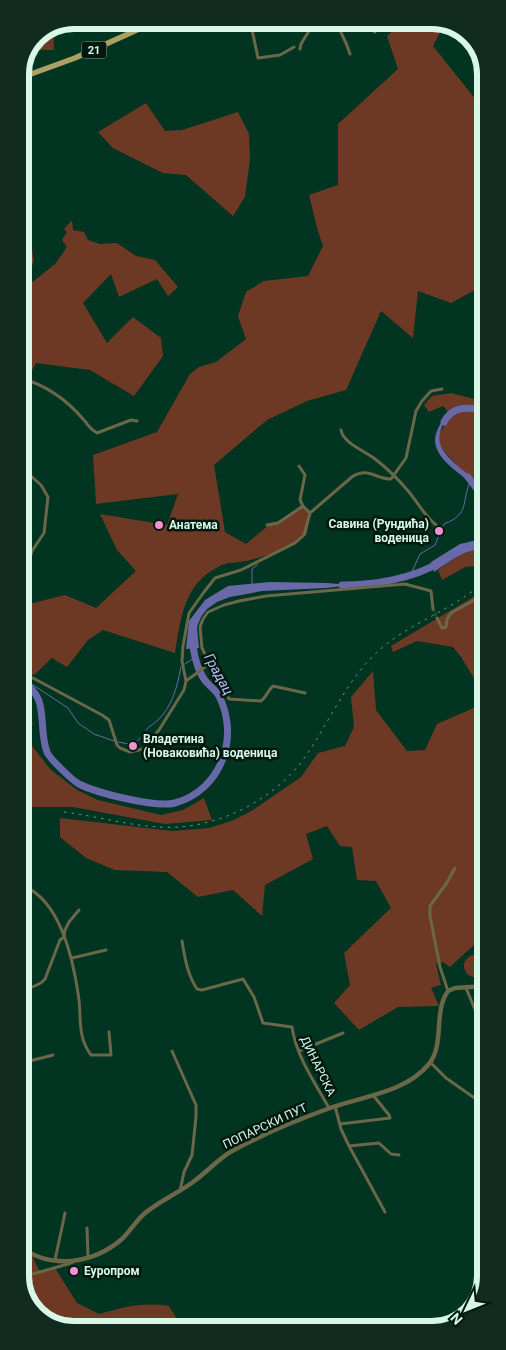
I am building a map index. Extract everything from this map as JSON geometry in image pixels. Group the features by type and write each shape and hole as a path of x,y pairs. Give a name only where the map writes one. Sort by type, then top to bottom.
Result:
{"main road":[{"name":"21","path":"29,76 140,29"}],"street":[{"path":"252,29 258,58 280,55 294,47"},
{"path":"300,49 309,29"},
{"path":"340,29 350,54"},
{"path":"370,29 375,32"},
{"path":"29,380 53,392 84,420 90,429 97,433 131,420 137,420"},
{"path":"29,678 33,678 109,720 117,745 125,750 130,752 143,748 159,730 180,699 186,681 182,661 188,613 215,578 241,570 295,543 304,535 310,513 353,476 367,472 391,479 406,458 416,411 431,391 442,389"},
{"path":"341,430 342,435 348,441 374,458 408,490 428,518 436,525"},
{"path":"299,466 305,475 300,500 310,513"},
{"path":"29,475 42,485 48,497 44,533 32,551 29,560"},
{"path":"266,525 278,523 303,506"},
{"path":"305,693 273,686 268,690 266,698 261,701 229,699 207,665 202,648 200,635 203,619 208,612 239,600 266,596 405,584 431,591 434,610"},
{"path":"437,618 442,628 446,627 447,619 451,612 477,598"},
{"path":"186,681 207,665"},
{"path":"455,868 430,906 430,916 440,967 448,991 442,1005 435,1050 430,1062 446,1078 477,1100"},
{"path":"29,889 44,900 64,937 72,958 79,1001 80,1030 86,1047 93,1056 111,1056 109,1032"},
{"path":"29,989 45,979 60,940 64,937 69,922 79,910"},
{"name":"ДИНАРСКА","path":"182,941 186,964 191,981 196,989 202,990 243,979 254,997 263,1023 292,1027 299,1051 329,1108"},
{"path":"72,958 106,950"},
{"path":"448,991 456,988 477,987"},
{"path":"466,988 477,1013"},
{"path":"299,1051 343,1033"},
{"path":"172,1051 196,1105 192,1155 184,1172 180,1190"},
{"path":"29,1061 53,1055"},
{"name":"ПОПАРСКИ ПУТ","path":"29,1252 55,1261 73,1262 88,1258 118,1242 144,1214 232,1151 329,1108 394,1088 409,1081 430,1062"},
{"path":"340,1124 390,1118 373,1095"},
{"path":"335,1106 349,1146 385,1212"},
{"path":"349,1146 379,1143 391,1154 399,1155"},
{"path":"55,1261 64,1213"},
{"path":"87,1228 88,1258"},
{"path":"29,1275 73,1262"}],"shaded area":[{"path":"394,29 441,30 433,46 476,100 472,53 474,56 477,68 477,289 451,303 418,291 413,338 381,311 346,390 307,401 267,420 214,465 225,532 246,544 269,525 278,523 303,506 310,513 307,534 292,544 267,555 221,565 202,578 194,587 184,607 175,653 103,630 88,640 67,667 52,658 34,675 29,674 29,604 65,595 96,608 136,571 117,550 100,514 167,525 178,494 96,504 93,455 157,432 190,374 199,367 216,362 246,339 238,316 246,292 264,281 308,276 323,246 309,195 338,185 338,124 398,69 387,36"},
{"path":"53,34 54,50 37,50 38,46"},
{"path":"146,103 165,131 182,130 238,112 249,134 250,159 245,197 233,216 186,175 163,173 113,148 98,132"},
{"path":"72,220 73,230 84,232 88,240 100,244 117,243 136,256 155,260 178,287 168,296 157,279 119,297 111,274 83,303 107,343 133,317 161,338 163,356 134,396 90,370 36,363 29,376 29,285 55,264 67,247 62,240 67,232 64,229"},
{"path":"29,246 32,249 34,262 29,270"},
{"path":"451,393 477,400 477,483 442,448 439,440 440,432 452,416 443,406 429,412 424,405 432,396"},
{"path":"448,414 440,433 442,447 451,460 475,480 472,484 446,462 436,448 437,431"},
{"path":"477,540 477,550 470,551 452,560 434,572 431,562 460,544"},
{"path":"477,550 477,566 465,567 442,580 438,570 466,553"},
{"path":"270,582 350,585 262,591 230,597 217,602 207,609 197,627 199,648 186,649 189,621 205,600 228,586"},
{"path":"477,595 477,683 453,647 417,641 393,652 391,646"},
{"path":"373,671 376,710 407,751 425,750 437,724 477,706 477,945 475,944 450,967 443,962 436,964 441,985 431,988 439,1006 398,1007 359,1030 334,1003 350,985 344,953 391,908 376,881 357,880 352,847 340,846 327,826 306,834 313,859 265,885 262,916 233,890 198,897 167,872 115,870 86,858 60,837 60,818 172,831 209,828 234,820 253,810 301,777 318,753 345,746 354,727 351,697"},
{"path":"29,742 50,769 77,790 98,800 161,815 183,810 204,798 212,820 165,824 73,807 29,807"},
{"path":"477,956 477,976 475,977 467,974 464,966 467,958"},
{"path":"29,1253 40,1272 55,1268 77,1303 99,1314 142,1305 169,1306 178,1321 71,1321 56,1318 38,1304 32,1294 29,1282"}],"waterway":[{"name":"Градац","path":"444,422 456,410 477,409"},
{"name":"Градац","path":"468,477 477,489"},
{"path":"411,574 420,554 435,545 444,524 458,516 461,512 470,482"},
{"name":"Градац","path":"342,585 367,584 405,577 440,562"},
{"path":"252,584 252,569 257,565"},
{"name":"Градац","path":"29,687 40,703 44,742 47,752 56,764 76,782 88,788 141,802 175,803 191,796 204,787 215,775 226,745 225,712 216,691 199,670 192,639"},
{"path":"185,664 194,658"},
{"path":"146,730 158,720 171,702 181,667"},
{"path":"29,682 68,708 78,723 94,734 114,741"},
{"path":"118,742 134,745 140,738"}],"tunnel":[{"path":"433,609 437,618"}],"railway":[{"path":"64,812 146,826 179,827 200,824 220,818 259,800 292,773 305,757 353,680 372,657 398,636 477,588"}],"place":[{"name":"Анатема","path":"159,525"},
{"name":"Савина (Рундића) воденица","path":"439,531"},
{"name":"Владетина (Новаковића) воденица","path":"133,746"},
{"name":"Еуропром","path":"74,1271"}]}
